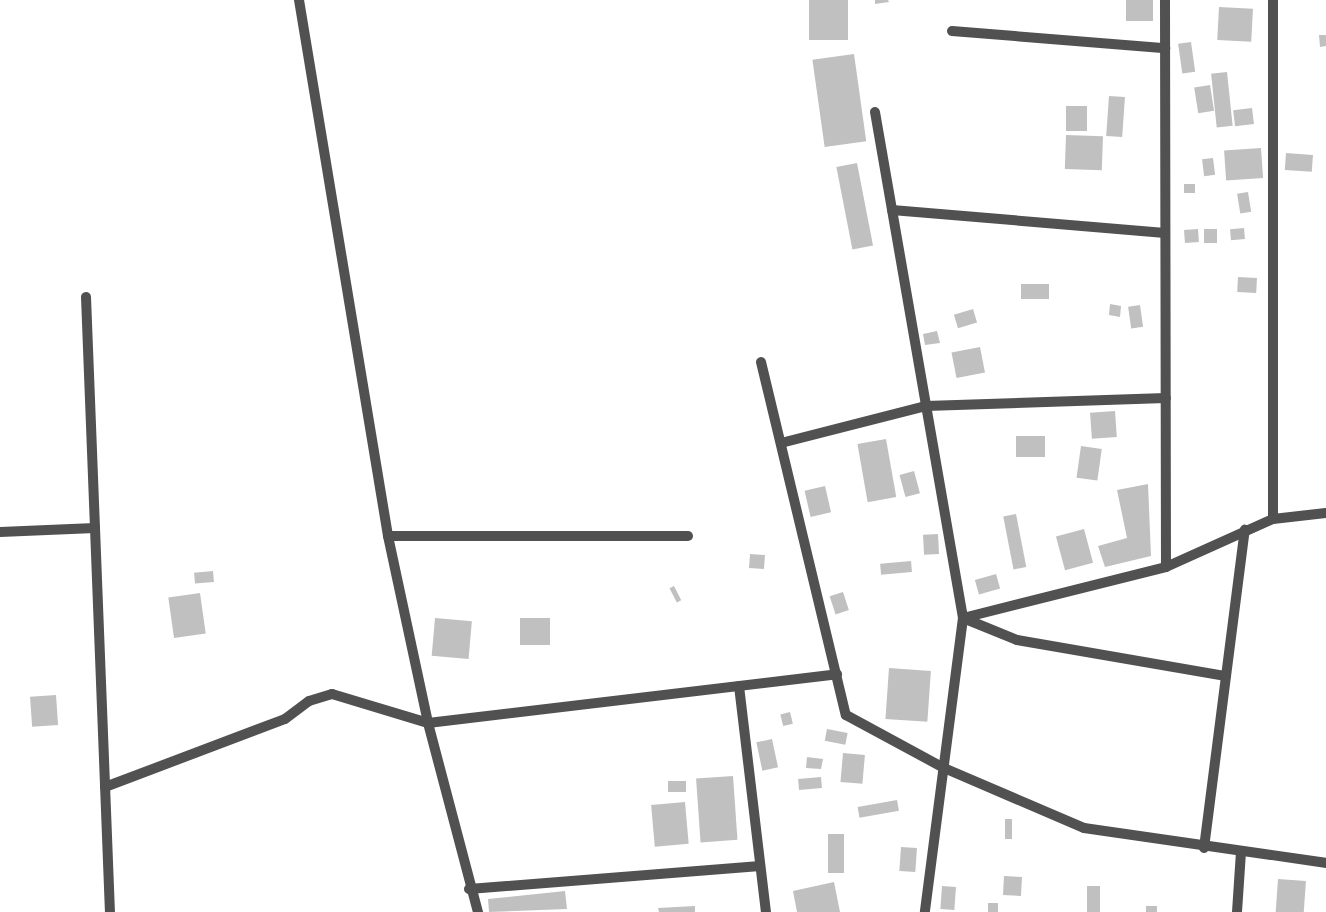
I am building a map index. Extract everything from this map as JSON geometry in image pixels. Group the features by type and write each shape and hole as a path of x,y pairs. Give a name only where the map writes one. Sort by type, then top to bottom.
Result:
{"street":[{"path":"299,0 388,536 428,723 469,889 478,912"},
{"path":"1165,0 1166,567"},
{"path":"1273,0 1273,520"},
{"path":"952,31 1165,48"},
{"path":"875,112 963,618 925,912"},
{"path":"892,210 1166,233"},
{"path":"86,297 110,912"},
{"path":"761,362 846,715 944,768 1084,828 1204,848 1326,862"},
{"path":"781,443 926,406 1166,398"},
{"path":"963,618 1166,567 1245,530 1273,520 1326,513"},
{"path":"0,532 95,528"},
{"path":"1204,848 1245,530"},
{"path":"388,536 688,536"},
{"path":"963,618 1017,640 1226,676"},
{"path":"105,787 285,719 309,701 332,694 428,723 837,674"},
{"path":"739,686 766,912"},
{"path":"1237,912 1241,852"},
{"path":"469,889 760,866"}],"building":[{"path":"809,0 848,0 848,40 809,40"},
{"path":"875,0 888,0 889,2 875,4"},
{"path":"1126,0 1153,0 1153,21 1126,21"},
{"path":"1219,7 1253,9 1251,42 1217,40"},
{"path":"1319,35 1326,35 1326,46 1320,47"},
{"path":"1191,42 1195,72 1182,74 1178,44"},
{"path":"854,54 866,141 825,147 812,60"},
{"path":"1227,72 1233,126 1217,127 1211,74"},
{"path":"1210,85 1214,111 1198,113 1194,88"},
{"path":"1109,96 1125,97 1122,137 1106,136"},
{"path":"1066,106 1087,106 1087,131 1066,131"},
{"path":"1252,108 1254,124 1235,126 1233,110"},
{"path":"1066,135 1103,136 1102,170 1065,169"},
{"path":"1261,148 1263,178 1226,181 1224,151"},
{"path":"1286,153 1313,155 1312,172 1285,170"},
{"path":"1213,158 1215,175 1204,176 1202,159"},
{"path":"857,163 873,245 852,249 836,167"},
{"path":"1184,184 1195,184 1195,193 1184,193"},
{"path":"1248,192 1251,212 1240,213 1237,194"},
{"path":"1244,228 1245,239 1231,240 1230,229"},
{"path":"1198,229 1199,242 1185,243 1184,230"},
{"path":"1204,229 1217,229 1217,243 1204,243"},
{"path":"1238,277 1257,278 1256,293 1237,292"},
{"path":"1021,284 1049,284 1049,299 1021,299"},
{"path":"1110,304 1121,306 1120,317 1109,315"},
{"path":"1140,305 1143,327 1131,328 1128,307"},
{"path":"973,309 977,322 958,328 954,315"},
{"path":"937,331 940,343 925,345 923,334"},
{"path":"980,347 985,373 956,378 952,353"},
{"path":"1115,411 1117,437 1092,439 1090,413"},
{"path":"1016,436 1045,436 1045,457 1016,457"},
{"path":"886,439 896,497 868,502 857,444"},
{"path":"1081,446 1102,449 1097,481 1077,478"},
{"path":"914,471 920,493 905,497 900,475"},
{"path":"1148,484 1151,556 1105,567 1098,546 1127,538 1117,490"},
{"path":"825,486 831,512 811,517 805,491"},
{"path":"1016,514 1026,567 1014,569 1003,516"},
{"path":"1084,529 1093,563 1065,570 1056,537"},
{"path":"938,534 939,554 924,555 923,535"},
{"path":"750,554 765,555 764,569 749,568"},
{"path":"911,561 912,572 881,575 880,564"},
{"path":"213,571 214,582 195,584 194,573"},
{"path":"996,574 1000,588 979,594 975,580"},
{"path":"674,586 681,600 677,603 670,588"},
{"path":"843,592 849,610 836,614 830,596"},
{"path":"200,593 206,634 174,638 168,597"},
{"path":"435,618 472,621 469,659 432,656"},
{"path":"520,618 550,618 550,645 520,645"},
{"path":"889,668 931,671 927,722 885,719"},
{"path":"56,695 58,725 32,727 30,697"},
{"path":"790,712 793,724 783,726 780,714"},
{"path":"827,729 848,733 845,745 825,741"},
{"path":"772,739 778,767 762,771 756,742"},
{"path":"843,753 865,755 862,784 840,782"},
{"path":"807,757 823,759 821,769 806,768"},
{"path":"733,776 737,840 701,842 696,779"},
{"path":"821,777 822,788 799,790 798,779"},
{"path":"668,781 686,781 686,792 668,792"},
{"path":"897,800 899,811 860,818 858,807"},
{"path":"685,802 689,844 655,847 651,805"},
{"path":"1005,819 1012,819 1012,839 1005,839"},
{"path":"828,834 844,834 844,873 828,873"},
{"path":"901,847 917,848 915,872 899,871"},
{"path":"1004,876 1022,877 1021,896 1003,895"},
{"path":"1278,879 1306,881 1304,912 1276,912"},
{"path":"834,882 840,912 797,912 793,891"},
{"path":"942,886 956,887 954,910 940,909"},
{"path":"1087,886 1100,886 1100,912 1087,912"},
{"path":"565,891 567,909 489,912 488,899"},
{"path":"988,903 998,903 998,912 988,912"},
{"path":"695,906 695,912 659,912 658,908"},
{"path":"1146,906 1157,906 1157,912 1146,912"}]}
